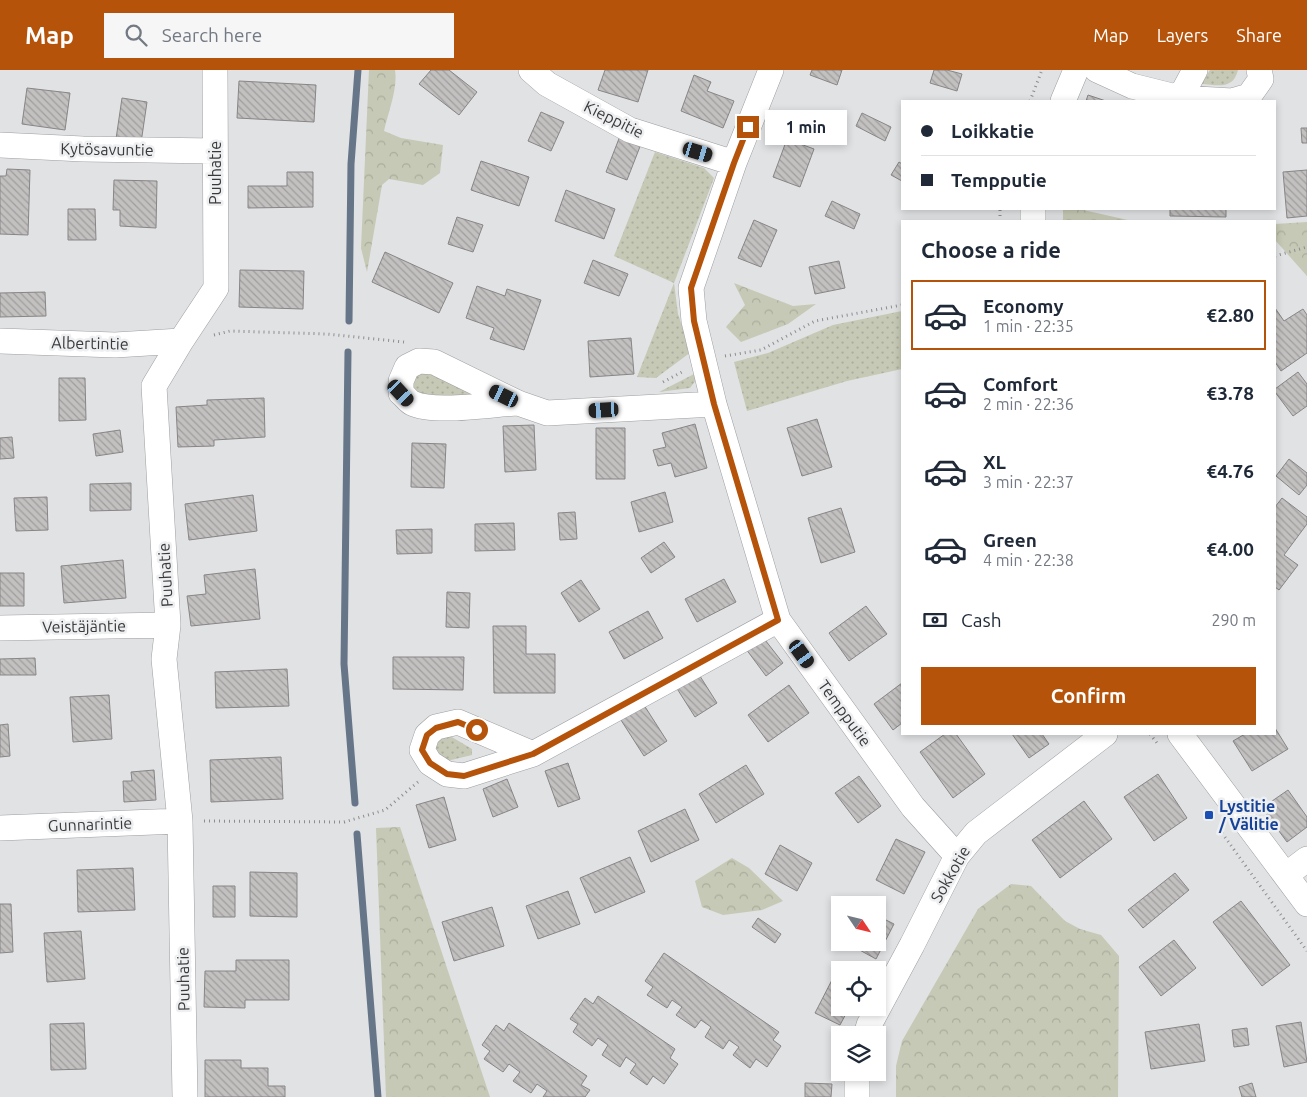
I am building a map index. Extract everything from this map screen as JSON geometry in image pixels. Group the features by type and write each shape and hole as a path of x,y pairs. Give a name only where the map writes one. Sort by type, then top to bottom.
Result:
{"street":[{"name":"Puuhatie","path":"185,1097 180,820 164,659 168,625 154,386 216,288 215,70"},
{"name":"Kieppitie","path":"531,70 547,84 630,130 734,163"},
{"name":"Tempputie","path":"771,70 734,163 691,288 694,321 713,354 714,404 778,620 914,807 957,856"},
{"path":"1063,100 1076,70"},
{"path":"1097,70 1132,86 1180,98 1232,100 1249,96 1261,79 1259,70"},
{"path":"1180,98 1195,70"},
{"name":"Kytösavuntie","path":"0,145 83,149 214,151"},
{"name":"Albertintie","path":"0,341 115,346 181,341"},
{"path":"518,403 547,413 714,404"},
{"path":"533,754 458,722 436,728 427,735 422,750 430,763 447,774 464,776 533,754 778,620"},
{"name":"Veistäjäntie","path":"0,628 168,625"},
{"name":"Sokkotie","path":"869,1026 912,946 957,856 976,833 1104,735"},
{"path":"1181,735 1307,904"},
{"name":"Gunnarintie","path":"0,828 180,820"},
{"path":"1286,875 1307,859"},
{"path":"857,1097 858,1081"}],"path":[{"path":"1030,100 1042,70"},
{"path":"1276,256 1307,247"},
{"path":"662,382 713,354 722,357 761,350 815,320 901,305"},
{"path":"181,341 230,331 327,334 410,342"},
{"path":"180,820 344,822 385,810 436,767"}],"green space":[{"path":"369,70 395,70 394,93 384,131 401,138 443,145 440,173 423,185 389,179 382,185 367,272 361,248"},
{"path":"1210,70 1238,70 1232,81 1224,85 1201,84"},
{"path":"655,152 704,168 714,178 674,283 614,256"},
{"path":"1063,210 1083,210 1128,220 1063,220"},
{"path":"1307,222 1307,276 1276,241 1276,224"},
{"path":"674,283 678,314 691,352 656,378 637,377"},
{"path":"734,283 793,306 816,304 788,324 741,342 726,327 745,305"},
{"path":"901,311 901,369 847,381 747,411 734,362 768,353 833,325"},
{"path":"419,365 498,398 412,397 411,374"},
{"path":"698,372 696,380 690,388 659,392"},
{"path":"450,736 472,749 472,755 447,761 434,753 435,743 442,738"},
{"path":"400,827 490,1097 386,1097 376,828"},
{"path":"732,858 749,868 783,901 762,910 723,915 702,907 695,881"},
{"path":"1011,884 1031,886 1065,921 1080,929 1101,935 1119,956 1118,1097 896,1097 896,1066 902,1041 978,909"}],"building":[{"path":"431,70 449,70 477,92 459,115 419,84"},
{"path":"605,70 648,70 638,102 598,90"},
{"path":"812,70 842,70 837,85 810,75"},
{"path":"934,70 947,70 962,74 957,91 930,83"},
{"path":"694,75 711,82 707,91 734,101 723,128 681,111"},
{"path":"239,81 316,85 314,122 237,118"},
{"path":"27,88 70,93 65,130 22,124"},
{"path":"1088,95 1103,100 1086,100"},
{"path":"122,98 147,102 141,143 116,139"},
{"path":"541,112 564,122 551,151 528,141"},
{"path":"862,113 891,127 885,141 856,126"},
{"path":"1301,128 1307,128 1307,143 1302,143"},
{"path":"620,136 641,144 627,180 606,172"},
{"path":"787,139 814,149 800,187 773,177"},
{"path":"481,161 529,177 519,206 471,190"},
{"path":"899,162 901,163 901,180 891,175"},
{"path":"7,169 30,170 28,235 0,234 0,176 6,176"},
{"path":"1307,170 1307,216 1287,218 1283,172"},
{"path":"287,172 313,172 313,207 248,208 248,186 287,186"},
{"path":"114,180 157,181 156,228 120,226 120,210 113,210"},
{"path":"566,190 615,209 604,239 555,221"},
{"path":"832,201 860,214 854,229 825,216"},
{"path":"68,209 95,209 96,240 68,240"},
{"path":"1170,210 1226,210 1226,217 1170,216"},
{"path":"457,217 483,225 473,252 448,244"},
{"path":"754,220 777,230 761,267 738,258"},
{"path":"385,252 453,283 439,313 372,282"},
{"path":"593,260 628,274 619,296 584,283"},
{"path":"839,261 845,288 815,294 809,267"},
{"path":"240,270 304,271 303,309 239,307"},
{"path":"477,286 505,296 507,289 541,300 524,350 490,339 494,328 466,318"},
{"path":"45,292 46,316 0,317 0,293"},
{"path":"1276,309 1284,321 1303,309 1307,315 1307,353 1281,371 1276,364"},
{"path":"631,338 634,374 590,377 588,341"},
{"path":"1298,372 1307,384 1307,406 1293,416 1276,393 1276,388"},
{"path":"59,378 85,378 86,420 59,421"},
{"path":"264,398 265,437 214,440 214,446 178,447 176,407 207,405 207,400"},
{"path":"817,419 832,467 802,476 787,428"},
{"path":"695,424 707,468 675,477 671,463 658,466 653,450 666,447 662,433"},
{"path":"534,425 536,470 505,472 503,426"},
{"path":"596,428 625,428 625,479 596,479"},
{"path":"120,430 123,452 96,456 93,434"},
{"path":"12,437 14,458 0,459 0,438"},
{"path":"412,443 446,444 444,488 411,487"},
{"path":"1289,459 1307,473 1307,485 1299,495 1276,476"},
{"path":"131,483 131,510 90,511 90,484"},
{"path":"665,492 673,522 639,532 631,502"},
{"path":"253,495 257,531 189,540 185,504"},
{"path":"47,497 48,530 16,531 14,498"},
{"path":"1282,498 1307,517 1307,524 1284,555 1298,565 1279,590 1276,588 1276,506"},
{"path":"841,508 855,552 821,563 808,518"},
{"path":"575,512 577,539 560,540 558,513"},
{"path":"514,523 515,550 475,551 475,524"},
{"path":"432,529 432,553 397,554 396,530"},
{"path":"664,542 675,557 651,573 641,558"},
{"path":"123,560 126,598 64,603 61,566"},
{"path":"255,569 260,619 191,626 187,596 206,594 204,575"},
{"path":"0,573 24,573 24,606 0,606"},
{"path":"724,579 736,602 697,622 685,599"},
{"path":"581,580 600,609 579,622 561,593"},
{"path":"447,592 470,593 469,628 446,627"},
{"path":"866,606 887,634 849,661 829,633"},
{"path":"648,611 663,638 624,659 609,632"},
{"path":"493,626 526,626 526,654 555,654 555,693 494,693"},
{"path":"762,636 783,663 766,676 746,649"},
{"path":"393,657 464,657 463,690 393,689"},
{"path":"35,658 36,675 0,675 0,659"},
{"path":"287,669 289,706 216,708 215,672"},
{"path":"698,673 717,703 695,717 676,687"},
{"path":"901,684 901,724 893,730 874,704"},
{"path":"789,685 809,713 768,742 748,715"},
{"path":"109,695 112,739 73,742 70,697"},
{"path":"642,702 667,741 644,756 619,717"},
{"path":"8,724 10,756 0,757 0,725"},
{"path":"1276,730 1288,749 1252,771 1233,741 1243,735 1276,735"},
{"path":"944,735 957,735 985,774 953,798 920,752"},
{"path":"1013,735 1043,735 1049,744 1029,758"},
{"path":"281,757 283,799 211,802 210,760"},
{"path":"568,763 580,799 558,807 545,771"},
{"path":"746,765 764,794 716,823 699,794"},
{"path":"154,770 156,800 124,802 123,781 132,781 131,772"},
{"path":"1158,774 1187,818 1154,841 1124,797"},
{"path":"859,776 881,806 858,823 835,793"},
{"path":"507,779 518,807 493,817 483,789"},
{"path":"1288,790 1307,817 1307,827 1287,842 1262,808"},
{"path":"444,797 456,840 429,848 416,805"},
{"path":"1084,801 1112,839 1060,878 1032,840"},
{"path":"685,809 699,840 651,862 638,831"},
{"path":"896,839 925,852 904,894 876,880"},
{"path":"780,845 812,863 797,891 765,874"},
{"path":"630,857 645,892 595,913 580,878"},
{"path":"133,868 135,910 78,912 77,870"},
{"path":"250,872 297,873 297,917 250,916"},
{"path":"1175,873 1189,890 1143,928 1128,910"},
{"path":"213,886 235,886 235,917 213,917"},
{"path":"568,891 580,924 538,939 526,906"},
{"path":"1241,901 1290,965 1262,986 1213,922"},
{"path":"0,904 11,904 13,952 0,953"},
{"path":"492,907 504,946 454,961 442,922"},
{"path":"758,918 781,934 775,943 752,927"},
{"path":"886,920 894,924 886,940"},
{"path":"81,931 85,979 47,982 44,933"},
{"path":"1174,940 1196,968 1161,996 1139,967"},
{"path":"861,951 880,951 876,959"},
{"path":"664,953 779,1032 773,1040 781,1046 767,1067 756,1059 750,1068 733,1055 739,1047 729,1040 723,1049 705,1037 711,1027 701,1020 695,1028 676,1015 682,1007 672,1000 667,1008 647,995 653,987 645,981"},
{"path":"236,960 289,960 289,1000 245,1000 245,1008 204,1007 205,971 236,971"},
{"path":"831,982 831,1016 845,1016 840,1025 815,1013"},
{"path":"598,996 675,1049 670,1058 678,1064 664,1084 653,1076 647,1085 630,1073 636,1064 626,1057 620,1067 602,1055 608,1045 598,1038 592,1046 573,1032 578,1024 570,1019 585,998 593,1004"},
{"path":"1301,1022 1307,1062 1284,1067 1276,1026"},
{"path":"84,1023 86,1069 51,1070 50,1024"},
{"path":"509,1023 587,1076 581,1085 590,1090 585,1097 543,1097 547,1091 537,1084 531,1093 513,1081 520,1072 509,1064 503,1072 484,1059 490,1051 482,1045 496,1025 504,1031"},
{"path":"1199,1024 1205,1061 1151,1069 1145,1032"},
{"path":"1247,1028 1249,1045 1234,1047 1232,1030"},
{"path":"205,1060 241,1060 241,1068 268,1068 268,1086 285,1086 285,1097 205,1097"},
{"path":"805,1083 832,1084 831,1097 805,1097"},
{"path":"1252,1083 1256,1097 1242,1097 1239,1087"}],"waterway":[{"path":"349,321 351,164 358,70"},
{"path":"348,352 344,664 355,803"},
{"path":"357,834 378,1097"}],"place":[{"name":"Lystitie / Välitie","path":"1209,815"}],"route":[{"path":"477,730 458,722 436,728 427,735 422,750 430,763 447,774 464,776 533,754 778,620 714,404 694,321 691,288 704,246 748,127"}]}
